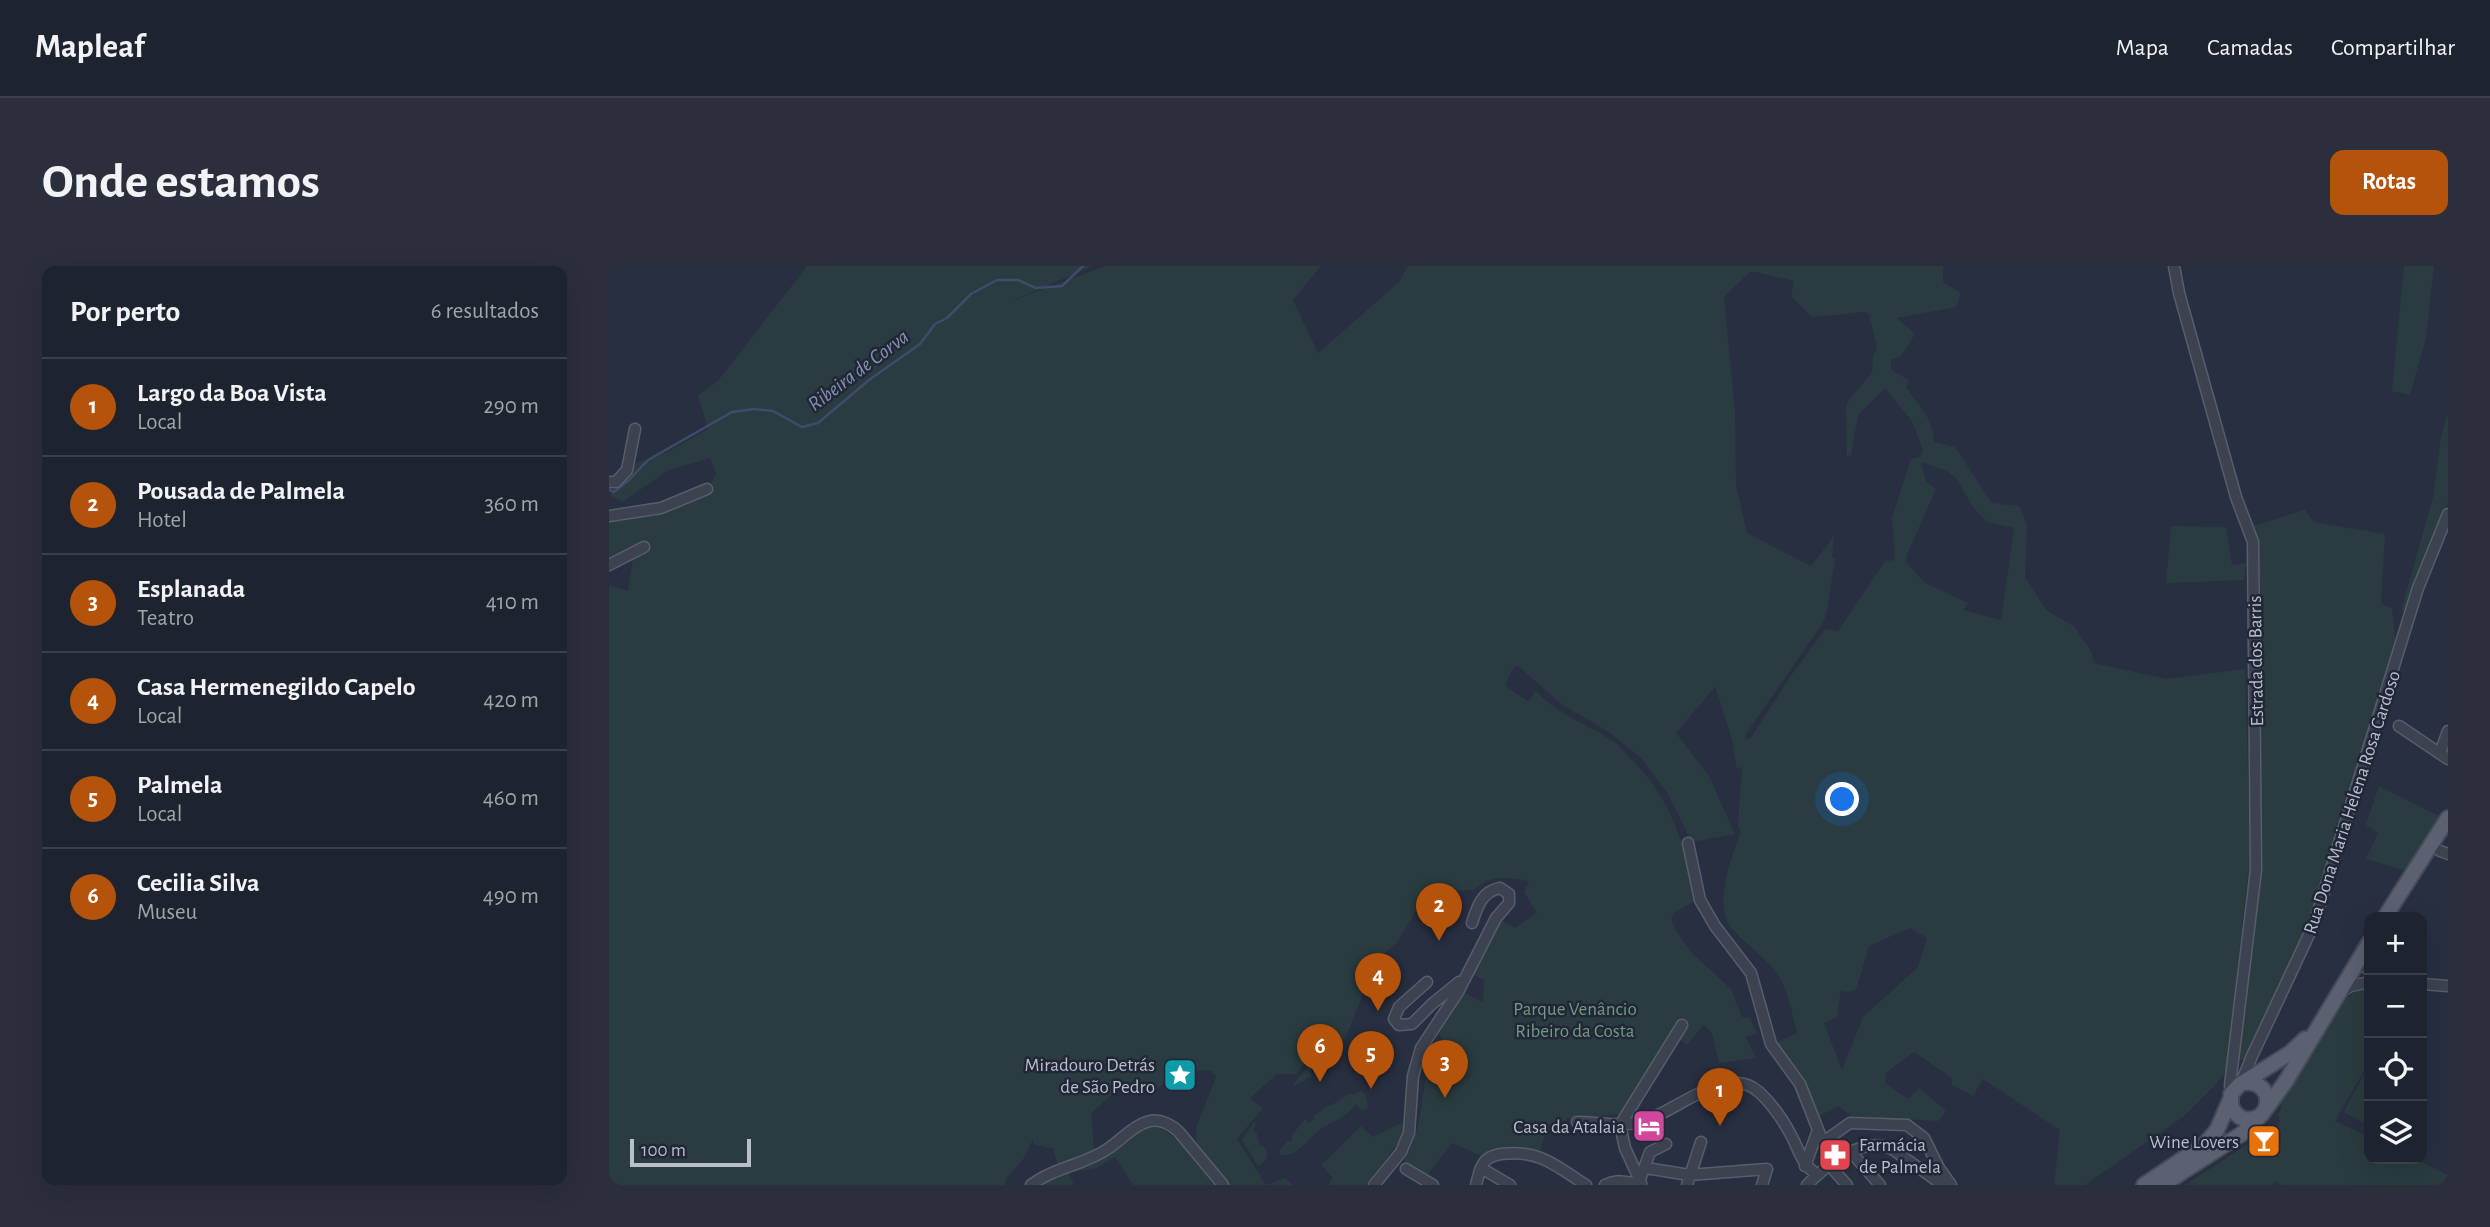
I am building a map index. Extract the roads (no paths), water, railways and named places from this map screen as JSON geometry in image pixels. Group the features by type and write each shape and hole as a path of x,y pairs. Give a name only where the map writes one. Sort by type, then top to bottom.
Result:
{"main road":[{"path":"2388,912 2448,818"},
{"path":"2162,1185 2238,1136 2263,1112 2298,1061 2337,995 2363,966"},
{"path":"2144,1185 2205,1144 2217,1130 2236,1091 2290,1053 2317,1026"},
{"path":"2251,1082 2262,1088 2268,1099 2263,1112 2252,1119 2240,1118 2232,1109 2236,1091 2251,1082"}],"street":[{"name":"Estrada dos Barris","path":"2174,266 2179,293 2236,497 2253,542 2256,870 2234,1067 2236,1091"},
{"path":"609,482 616,482 627,470 635,429"},
{"path":"609,516 661,508 707,489"},
{"name":"Rua Dona Maria Helena Rosa Cardoso","path":"2236,1091 2314,923 2418,588 2448,514"},
{"path":"609,565 644,547"},
{"path":"2399,726 2444,756 2448,731"},
{"path":"1688,843 1700,900 1709,918 1751,973 1766,1033 1779,1057 1800,1084 1831,1165 1847,1185"},
{"path":"1374,1185 1401,1152 1409,1133 1413,1076 1421,1048 1467,974 1496,918 1509,903 1509,894 1500,888 1489,892 1478,905 1472,923"},
{"path":"1427,982 1396,1011 1394,1019 1399,1025 1408,1026 1415,1022 1467,974"},
{"path":"2337,995 2351,986 2364,983"},
{"path":"2427,984 2448,986"},
{"path":"1641,1183 1625,1148 1620,1125 1682,1024"},
{"path":"1577,1122 1620,1125 1656,1117 1714,1087 1741,1082 1756,1090 1769,1103 1791,1135 1805,1166 1817,1175"},
{"path":"1031,1185 1053,1172 1099,1154 1132,1129 1151,1121 1167,1124 1179,1132 1223,1185"},
{"path":"1823,1142 1850,1123 1907,1125 1924,1138 1951,1185"},
{"path":"1805,1166 1818,1130"},
{"path":"1688,1180 1701,1142"},
{"path":"1641,1183 1650,1152 1666,1144"},
{"path":"1807,1185 1851,1152 1863,1146 1884,1144 1943,1185"},
{"path":"1851,1152 1880,1185"},
{"path":"1476,1185 1481,1168 1488,1158 1494,1155 1531,1153 1586,1185"},
{"path":"1910,1161 1931,1185"},
{"path":"1481,1168 1510,1185"},
{"path":"1646,1168 1688,1180 1766,1169 1762,1185"},
{"path":"1406,1169 1427,1184"},
{"path":"1605,1185 1620,1180 1632,1184 1641,1183"}],"waterway":[{"name":"Ribeira de Corva","path":"609,490 614,492 648,460 732,412 754,409 773,411 802,427 818,423 869,380 920,344 935,324 947,318 971,294 997,280 1018,280 1036,288 1062,286 1083,266"}],"place":[{"name":"Pousada de Palmela","path":"1439,941"},
{"name":"Casa Hermenegildo Capelo","path":"1378,1011"},
{"name":"Miradouro Detrás de São Pedro","path":"1180,1075"},
{"name":"Cecilia Silva","path":"1320,1082"},
{"name":"Palmela","path":"1371,1089"},
{"name":"Esplanada","path":"1445,1098"},
{"name":"Casa da Atalaia","path":"1649,1126"},
{"name":"Largo da Boa Vista","path":"1720,1126"},
{"name":"Wine Lovers","path":"2264,1141"},
{"name":"Farmácia de Palmela","path":"1835,1155"}],"park label":[{"name":"Parque Venâncio Ribeiro da Costa","path":"1575,1019"}]}
